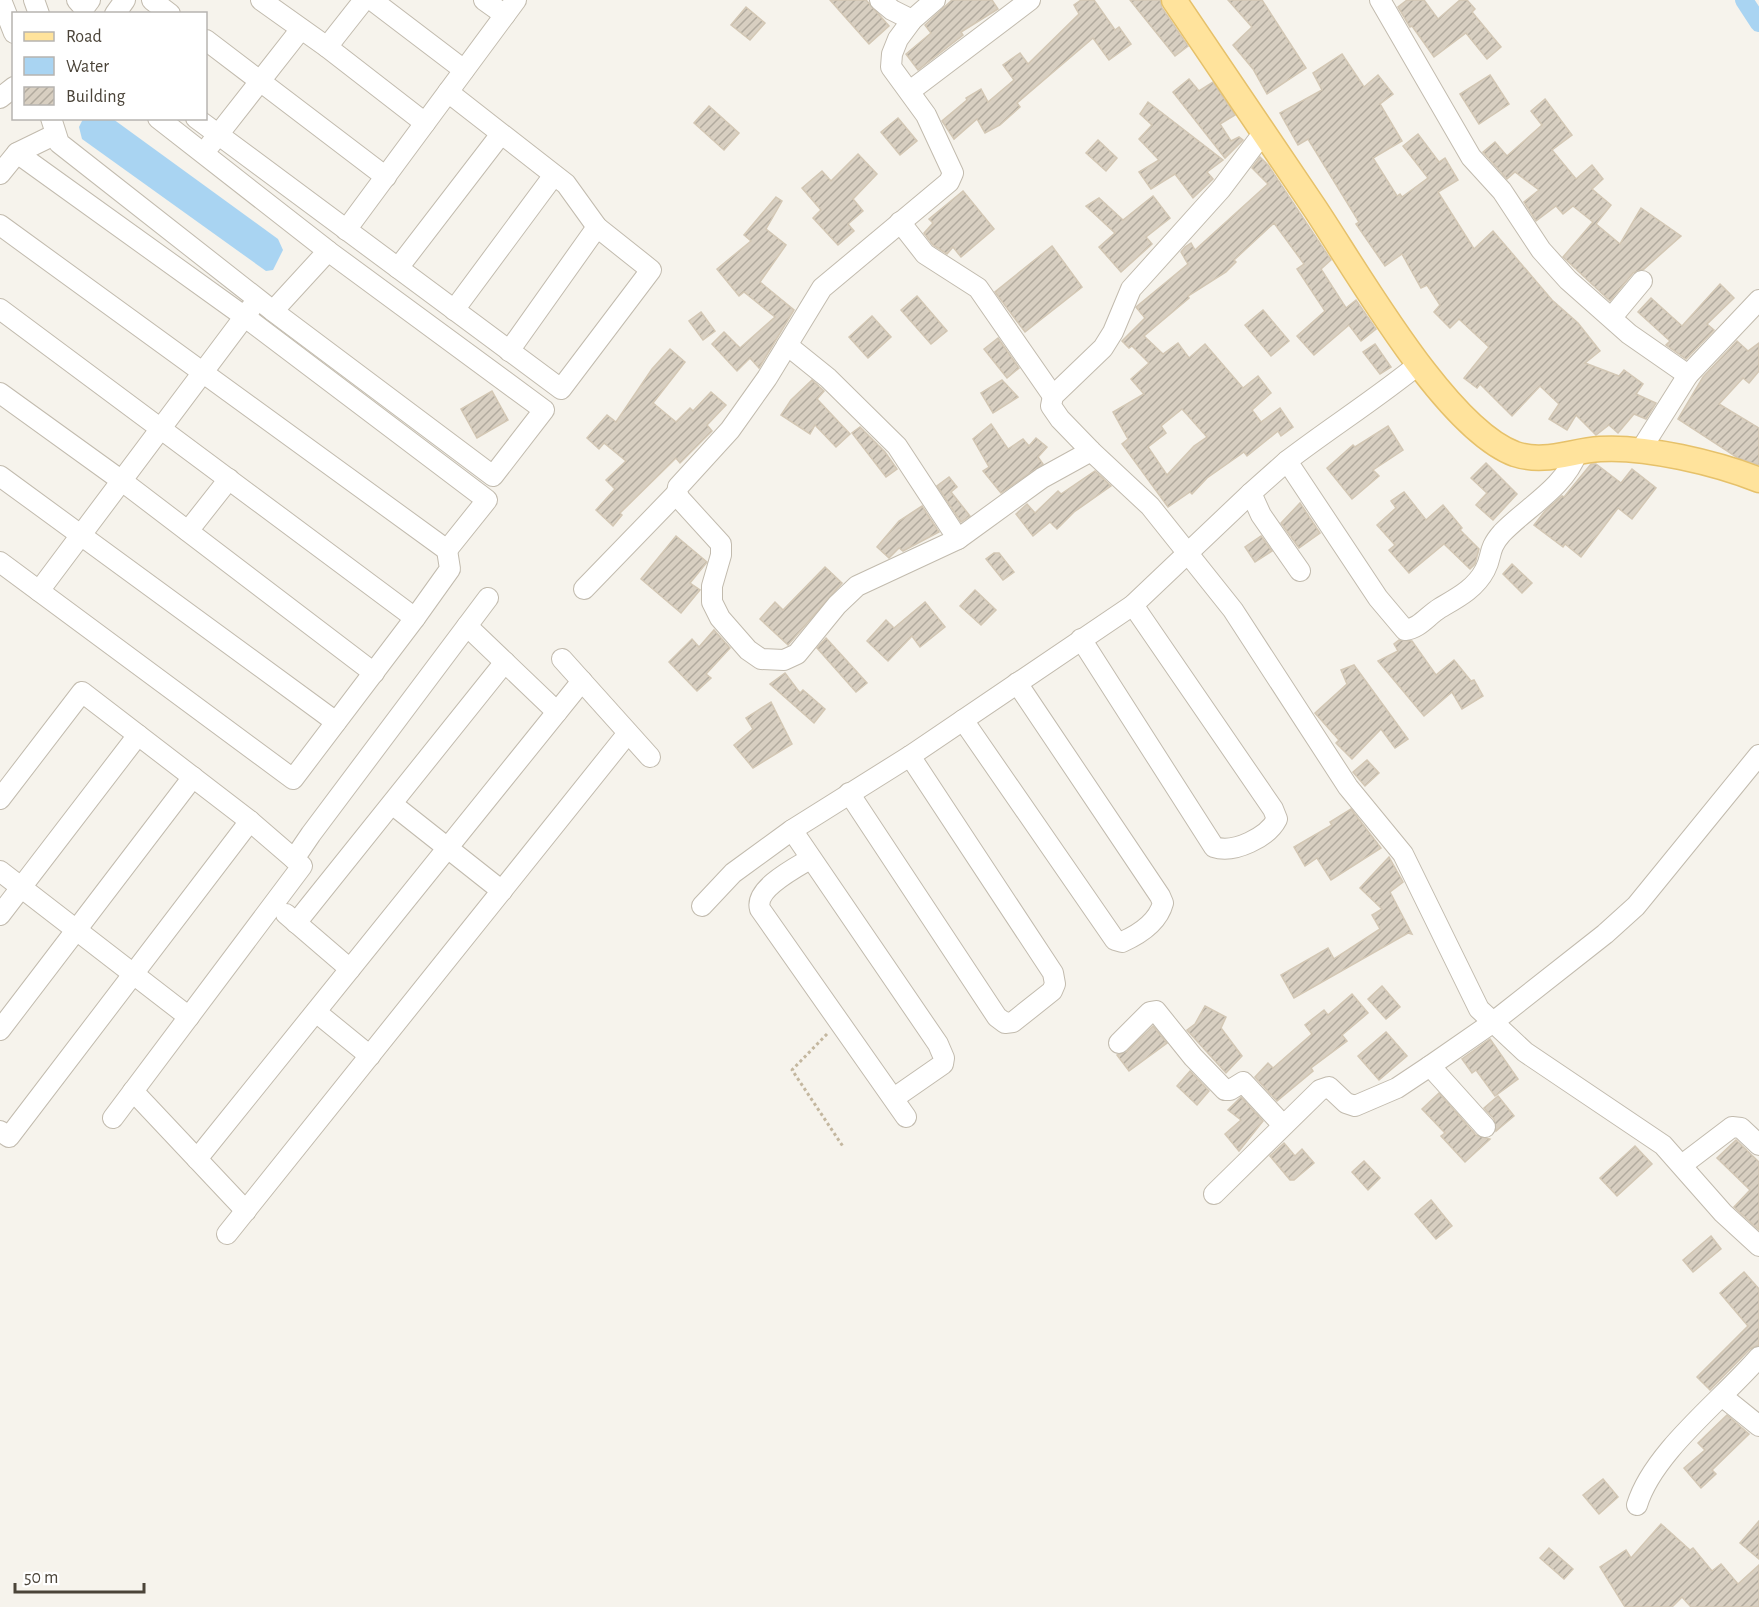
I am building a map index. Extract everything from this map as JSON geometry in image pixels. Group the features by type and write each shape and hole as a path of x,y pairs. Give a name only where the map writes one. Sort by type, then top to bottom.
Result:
{"main road":[{"path":"1174,0 1419,364 1466,419 1505,448 1524,456 1545,460 1599,449 1640,451 1705,464 1759,480"}],"street":[{"path":"77,0 84,8 90,0"},
{"path":"152,0 167,12"},
{"path":"327,47 364,0"},
{"path":"372,0 464,70"},
{"path":"346,230 510,8 484,0"},
{"path":"880,0 892,10 912,20"},
{"path":"584,589 676,493 678,487 730,430 788,345 822,288 949,182 953,173 926,115 891,67 892,54 912,20 936,0"},
{"path":"910,91 1030,0"},
{"path":"1380,0 1478,167 1502,191 1541,250 1568,280 1649,349 1688,375"},
{"path":"272,3 301,29 425,123"},
{"path":"2,9 12,29"},
{"path":"204,154 301,29"},
{"path":"207,41 386,177"},
{"path":"0,98 12,89"},
{"path":"199,120 561,389 651,270 597,227 566,184 448,92"},
{"path":"0,174 17,153 52,127 59,143 265,306 493,476 544,410 328,251 161,120"},
{"path":"1264,132 1221,189 1131,289 1113,332 1103,348 1053,396 1051,406 1060,419 1091,451 1150,506 1233,610 1348,787 1403,854 1479,1009 1525,1052 1663,1145 1723,1214 1759,1246"},
{"path":"398,268 501,134"},
{"path":"17,153 245,317 487,500 447,550"},
{"path":"454,310 554,175"},
{"path":"900,222 925,254 978,288 1053,396"},
{"path":"0,225 447,550 450,569 293,779 0,562"},
{"path":"509,351 597,227"},
{"path":"39,591 245,317 265,306 328,251"},
{"path":"1612,317 1642,281"},
{"path":"1640,451 1688,375 1759,300"},
{"path":"0,309 415,618"},
{"path":"788,345 843,392 897,447 958,539"},
{"path":"702,906 733,873 792,830 910,756 1133,604 1162,580 1187,551 1287,461 1326,431 1382,394 1419,364"},
{"path":"0,393 122,481 374,673"},
{"path":"676,493 721,544 722,555 712,586 712,602 720,618 748,650 761,659 784,660 797,654 837,605 857,586 958,539 1042,478 1091,451"},
{"path":"1287,461 1378,598 1405,630 1413,629 1439,609 1459,599 1476,582 1486,569 1492,545 1566,476 1577,453"},
{"path":"0,476 336,722"},
{"path":"188,531 229,479"},
{"path":"1251,493 1262,515 1300,571"},
{"path":"294,859 488,598"},
{"path":"1081,639 1214,847 1222,850 1235,847 1266,833 1277,819 1273,809 1133,604"},
{"path":"467,626 557,712"},
{"path":"562,659 650,757"},
{"path":"296,923 505,662"},
{"path":"197,1159 582,681"},
{"path":"963,720 1115,940 1122,942 1148,926 1162,910 1163,903 1160,896 1017,683"},
{"path":"0,799 82,692 250,821 302,866 113,1118"},
{"path":"227,1234 628,733"},
{"path":"0,915 138,735"},
{"path":"1214,1194 1282,1124 1324,1086 1332,1089 1349,1105 1355,1106 1397,1088 1492,1023 1605,934 1636,906 1759,755"},
{"path":"849,793 997,1017 1005,1023 1013,1022 1053,991 1055,984 1053,973 910,756"},
{"path":"0,1030 193,777"},
{"path":"392,804 502,891"},
{"path":"0,1131 9,1137 250,821"},
{"path":"792,830 938,1044 945,1058 942,1064 894,1098"},
{"path":"810,859 781,876 758,902 765,917 840,1020 906,1117"},
{"path":"0,871 189,1017"},
{"path":"274,904 350,969"},
{"path":"1119,1042 1150,1012 1156,1011 1193,1057 1225,1090 1230,1090 1243,1082 1282,1124"},
{"path":"316,1012 370,1056"},
{"path":"1430,1066 1485,1127"},
{"path":"133,1091 246,1211"},
{"path":"1682,1165 1732,1127 1741,1128 1759,1145"},
{"path":"1637,1505 1647,1482 1665,1455 1759,1357"},
{"path":"1723,1397 1759,1426"}],"path":[{"path":"840,1020 792,1070 844,1148"}],"water":[{"path":"82,120 114,120 278,239 283,250 273,270 266,271 82,139 79,127"}],"building":[{"path":"830,0 866,0 889,26 869,44"},
{"path":"952,0 992,0 998,9 961,32 963,35 918,70 906,54 931,33 925,25"},
{"path":"1081,0 1094,0 1115,30 1119,27 1131,44 1109,60 1093,38 1017,103 1020,107 1000,125 985,133 977,119 954,139 942,121 967,100 966,98 981,89 988,102 1014,80 1003,65 1020,53 1028,64 1079,14 1074,5"},
{"path":"1130,0 1160,0 1162,8 1188,46 1175,56"},
{"path":"1228,0 1262,0 1306,68 1267,94 1253,69 1233,45 1252,27"},
{"path":"1407,0 1424,0 1438,19 1460,0 1467,0 1475,9 1472,12 1501,47 1487,59 1466,33 1434,57 1412,26 1410,27 1398,7"},
{"path":"746,7 765,23 750,40 731,25"},
{"path":"1342,54 1364,87 1378,75 1393,94 1380,104 1402,141 1373,158 1397,196 1400,194 1402,197 1428,178 1403,146 1418,134 1439,162 1445,158 1458,180 1438,192 1474,249 1493,231 1552,300 1578,323 1600,351 1585,363 1619,376 1624,370 1643,384 1636,394 1656,403 1646,419 1634,414 1618,433 1609,425 1596,435 1576,415 1567,430 1549,419 1559,404 1540,386 1512,416 1480,384 1477,388 1464,378 1489,347 1459,319 1450,328 1434,312 1440,305 1427,285 1421,288 1402,254 1385,266 1356,224 1359,222 1308,139 1298,145 1280,113 1322,90 1313,73"},
{"path":"1490,75 1509,104 1479,124 1460,94"},
{"path":"1189,79 1199,91 1213,82 1235,115 1220,124 1231,141 1239,137 1243,140 1225,158 1173,92"},
{"path":"1545,99 1572,135 1552,150 1576,179 1592,165 1603,179 1592,189 1611,205 1596,224 1620,244 1641,208 1681,236 1644,269 1633,273 1610,301 1563,257 1593,222 1573,206 1563,214 1556,206 1536,221 1524,202 1539,190 1515,172 1507,179 1483,152 1495,142 1507,156 1542,125 1531,111"},
{"path":"1148,102 1223,160 1207,172 1213,179 1193,198 1175,174 1151,189 1139,172 1159,160 1139,139 1152,125 1140,114"},
{"path":"709,106 739,133 724,150 694,123"},
{"path":"898,118 917,141 900,155 881,132"},
{"path":"1098,140 1117,158 1106,171 1086,153"},
{"path":"858,154 877,174 853,199 863,211 848,224 854,231 838,245 813,218 821,210 802,188 822,171 831,181"},
{"path":"1260,157 1268,165 1331,260 1321,269 1346,308 1356,300 1376,329 1361,341 1349,325 1314,355 1297,336 1325,311 1297,269 1304,264 1274,223 1234,260 1236,262 1226,272 1188,296 1189,298 1144,336 1163,354 1178,343 1189,358 1205,344 1243,388 1258,376 1271,393 1252,410 1261,422 1280,408 1293,427 1281,436 1278,431 1247,456 1244,452 1207,478 1192,494 1190,492 1168,507 1122,444 1128,439 1113,412 1144,394 1131,379 1149,363 1132,346 1129,348 1122,341 1145,318 1136,307 1188,264 1181,252 1185,247 1191,243 1195,250 1268,184 1252,168","holes":["1182,409 1207,437 1194,446 1167,475 1148,447 1166,433 1161,426"]},
{"path":"963,191 994,229 961,257 953,247 947,254 933,245 924,233 933,223 929,219"},
{"path":"1153,196 1170,218 1146,237 1152,244 1121,272 1099,247 1115,233 1086,206 1099,198 1123,220"},
{"path":"776,197 782,201 766,229 786,245 760,282 794,310 759,368 750,358 737,371 712,344 724,332 740,348 775,317 744,292 739,296 717,269 751,241 744,235"},
{"path":"1052,246 1082,287 1025,332 995,292"},
{"path":"1720,284 1734,298 1707,324 1714,330 1686,359 1666,345 1670,341 1638,312 1651,298 1682,326"},
{"path":"917,296 947,331 931,344 901,310"},
{"path":"1263,310 1289,341 1271,356 1245,325"},
{"path":"701,312 715,331 703,340 689,321"},
{"path":"872,316 891,337 868,358 849,337"},
{"path":"998,338 1019,368 1007,378 984,349"},
{"path":"1737,341 1748,351 1759,343 1759,371 1749,383 1743,378 1719,404 1759,428 1759,465 1738,458 1678,419 1703,377"},
{"path":"1375,344 1391,367 1380,374 1363,352"},
{"path":"670,349 685,362 653,403 676,422 690,408 693,411 711,392 726,405 707,425 712,431 680,463 676,458 620,513 622,515 613,526 596,510 615,489 606,480 626,461 604,443 599,449 587,438 607,415 616,422 652,369"},
{"path":"812,380 824,391 817,399 850,434 836,447 815,425 810,434 781,415 791,400"},
{"path":"1002,380 1018,397 993,413 981,393"},
{"path":"492,391 508,420 477,438 461,409"},
{"path":"991,424 1008,449 1023,439 1029,446 1036,438 1047,447 1038,457 1043,464 1001,493 983,471 989,467 973,439"},
{"path":"1388,426 1403,450 1373,470 1379,476 1352,499 1327,468 1353,445 1355,447"},
{"path":"860,427 885,452 897,469 886,477 852,433"},
{"path":"1486,463 1517,494 1493,520 1476,505 1487,493 1471,478"},
{"path":"1591,464 1596,464 1621,483 1632,469 1656,488 1632,519 1618,508 1581,557 1565,544 1563,547 1534,525 1545,511 1562,496 1564,497"},
{"path":"1095,471 1111,486 1074,512 1057,529 1050,522 1033,536 1016,514 1027,504 1035,513 1058,491 1061,494"},
{"path":"949,477 957,487 951,492 970,516 961,522 937,486"},
{"path":"1404,492 1426,520 1443,505 1462,528 1460,530 1479,549 1475,564 1470,569 1444,544 1409,573 1389,550 1395,545 1377,525 1396,508 1391,501"},
{"path":"1300,503 1320,533 1299,548 1281,523"},
{"path":"922,506 939,532 903,551 899,548 889,558 877,547 899,521"},
{"path":"676,536 707,562 690,583 700,590 681,613 641,579"},
{"path":"1261,536 1272,551 1255,562 1245,547"},
{"path":"994,553 999,553 1014,572 1003,580 986,559"},
{"path":"1512,564 1532,583 1522,593 1503,574"},
{"path":"825,567 842,583 788,645 760,619 775,602 783,610"},
{"path":"975,590 996,610 981,625 960,606"},
{"path":"925,602 945,627 920,647 912,636 888,661 867,641 886,620 894,628"},
{"path":"714,630 730,648 706,674 711,678 697,691 669,662 692,639 699,647"},
{"path":"826,638 867,683 856,692 817,648"},
{"path":"1399,640 1412,641 1436,675 1454,660 1471,681 1474,680 1483,696 1462,709 1452,692 1424,716 1378,661 1398,651 1394,644"},
{"path":"1354,665 1408,739 1395,748 1381,729 1352,759 1336,743 1339,740 1315,713 1347,684 1341,670"},
{"path":"785,673 800,693 803,690 825,709 814,723 770,684"},
{"path":"771,702 792,744 753,768 734,745 753,729 746,718"},
{"path":"1367,760 1379,773 1365,786 1353,772"},
{"path":"1351,809 1381,848 1331,880 1317,858 1305,866 1294,847 1332,825 1330,822"},
{"path":"1389,857 1403,882 1390,892 1412,934 1408,933 1294,998 1281,975 1328,948 1334,959 1380,929 1372,915 1382,909 1360,888"},
{"path":"1382,986 1400,1007 1386,1019 1368,999"},
{"path":"1352,994 1368,1013 1342,1035 1347,1041 1311,1068 1313,1071 1277,1101 1255,1077 1268,1063 1273,1068 1312,1034 1305,1025 1324,1010 1328,1015"},
{"path":"1205,1006 1226,1017 1221,1028 1242,1056 1226,1073 1187,1030 1195,1024"},
{"path":"1153,1026 1167,1043 1129,1071 1117,1055 1127,1051"},
{"path":"1386,1032 1407,1056 1379,1080 1358,1056"},
{"path":"1490,1039 1518,1079 1495,1096 1476,1070 1472,1073 1462,1059"},
{"path":"1190,1071 1209,1091 1197,1105 1177,1086"},
{"path":"1439,1093 1476,1135 1490,1139 1465,1162 1441,1136 1445,1133 1422,1109"},
{"path":"1498,1096 1514,1116 1496,1131 1494,1119 1484,1108"},
{"path":"1241,1097 1263,1121 1239,1151 1225,1134 1241,1120 1228,1110"},
{"path":"1736,1140 1759,1162 1759,1230 1734,1207 1750,1190 1717,1158"},
{"path":"1284,1143 1295,1156 1302,1149 1314,1163 1294,1180 1290,1180 1270,1156"},
{"path":"1635,1146 1652,1164 1617,1196 1600,1178"},
{"path":"1364,1161 1380,1178 1368,1190 1352,1172"},
{"path":"1431,1200 1452,1226 1436,1239 1415,1214"},
{"path":"1711,1236 1721,1249 1693,1272 1683,1260"},
{"path":"1744,1272 1759,1289 1759,1345 1750,1349 1710,1390 1697,1377 1748,1326 1720,1293"},
{"path":"1727,1415 1749,1434 1712,1470 1716,1474 1701,1488 1684,1468 1705,1450 1698,1443"},
{"path":"1603,1479 1618,1497 1599,1514 1583,1495"},
{"path":"1759,1521 1759,1559 1740,1543"},
{"path":"1661,1524 1690,1550 1693,1548 1712,1571 1721,1564 1738,1584 1759,1565 1759,1607 1691,1607 1682,1597 1672,1607 1625,1607 1600,1567 1626,1550 1631,1558"},
{"path":"1549,1548 1573,1569 1564,1579 1540,1558"}],"waterway":[{"path":"1744,0 1759,23"}]}
